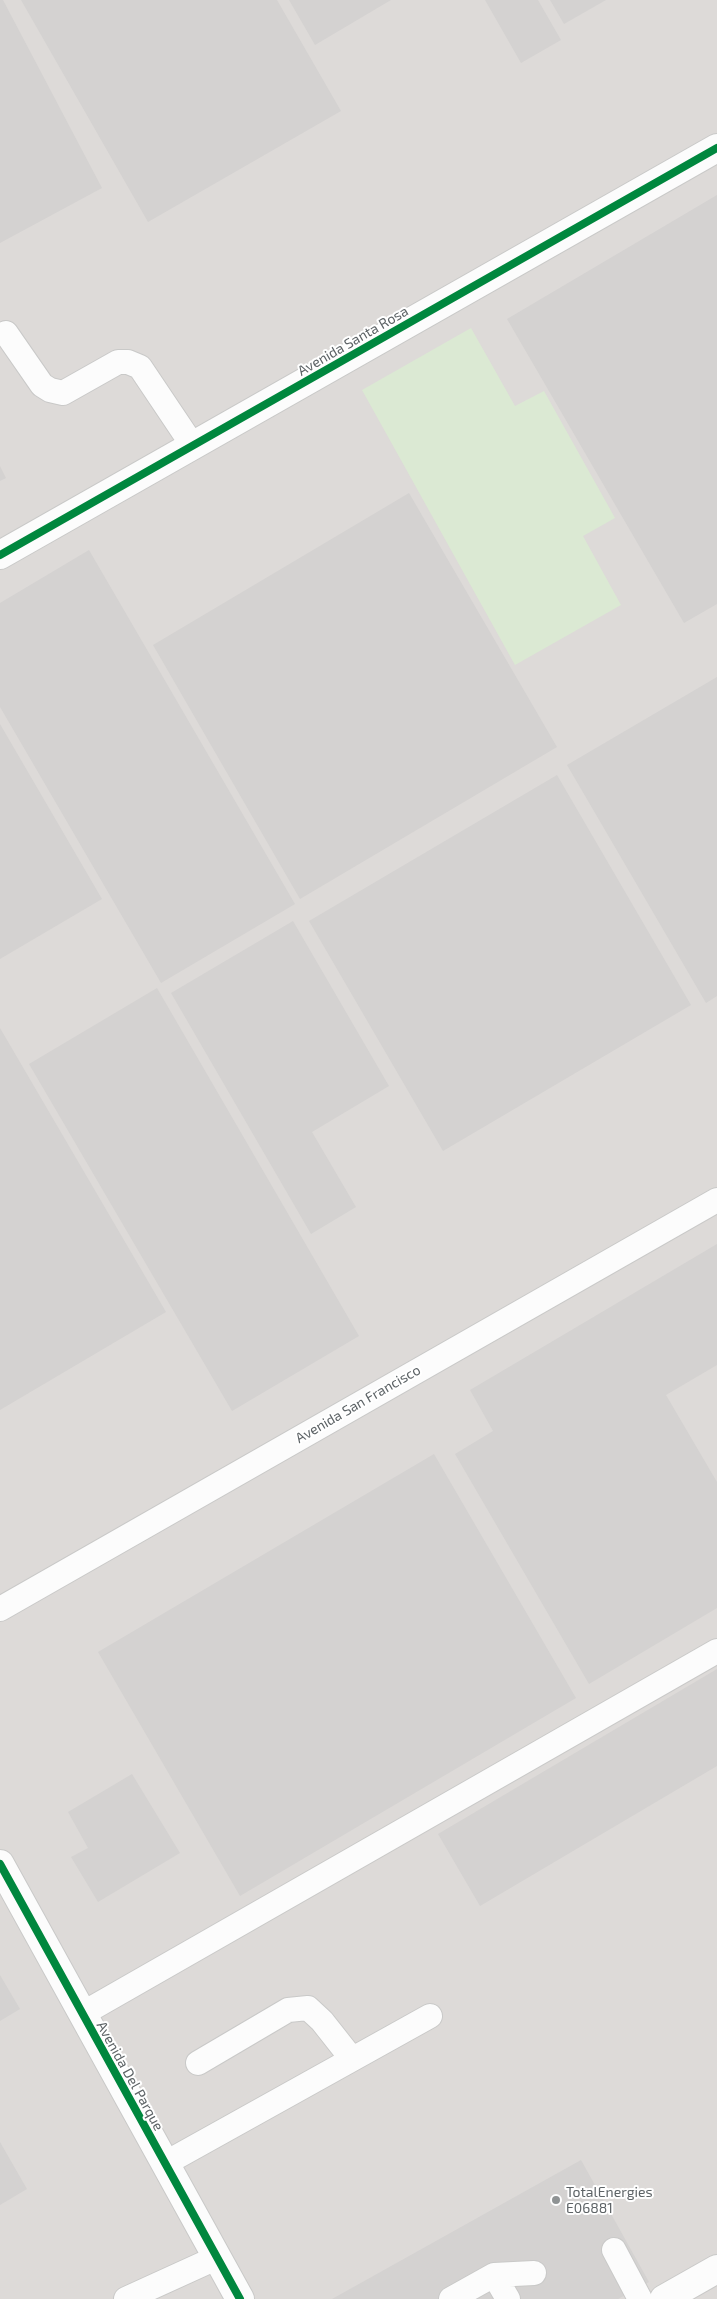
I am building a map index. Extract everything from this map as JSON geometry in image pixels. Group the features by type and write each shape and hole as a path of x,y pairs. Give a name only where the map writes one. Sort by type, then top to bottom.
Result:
{"street":[{"name":"Avenida Santa Rosa","path":"0,555 717,148"},
{"name":"Avenida Del Parque","path":"0,1864 240,2299"},
{"path":"664,2299 717,2269"}],"lane":[{"path":"6,333 42,385 63,394 118,362 128,362 140,367 193,446"},
{"name":"Avenida San Francisco","path":"0,1609 717,1200"},
{"path":"82,2014 717,1651"},
{"path":"198,2063 288,2010 308,2008 322,2021 352,2059"},
{"path":"164,2164 430,2016"},
{"path":"614,2250 640,2299"},
{"path":"126,2299 216,2258"},
{"path":"451,2299 494,2276 534,2273"},
{"path":"494,2276 508,2299"}],"shaded area":[{"path":"0,0 717,0 717,2299 0,2299"}],"green space":[{"path":"471,328 515,406 544,391 615,518 583,536 621,605 515,665 362,390"}],"building":[{"path":"0,0 3,0 102,188 0,243"},
{"path":"21,0 277,0 341,111 148,222"},
{"path":"289,0 391,0 315,45"},
{"path":"485,0 538,0 561,40 521,63"},
{"path":"550,0 606,0 564,24"},
{"path":"717,195 717,604 684,623 507,319"},
{"path":"0,466 6,478 0,481"},
{"path":"409,493 557,747 300,899 153,645"},
{"path":"89,550 295,904 161,983 0,707 0,603"},
{"path":"717,677 717,996 706,1003 567,765"},
{"path":"0,724 102,899 0,959"},
{"path":"557,775 691,1005 443,1151 309,921"},
{"path":"293,921 389,1086 312,1132 356,1207 311,1234 171,993"},
{"path":"157,988 359,1336 232,1411 29,1064"},
{"path":"0,1028 166,1312 0,1410"},
{"path":"717,1244 717,1365 666,1395 717,1482 717,1608 589,1684 455,1454 493,1431 470,1390"},
{"path":"434,1454 576,1698 240,1896 98,1652"},
{"path":"717,1669 717,1766 480,1906 438,1834"},
{"path":"132,1774 180,1853 98,1902 71,1857 88,1848 68,1812"},
{"path":"0,1975 20,2009 0,2021"},
{"path":"0,2142 27,2189 0,2205"},
{"name":"TotalEnergies E06881","path":"581,2160 649,2282 618,2299 332,2299"}],"cycle path":[{"path":"0,555 717,148"},
{"path":"0,1864 240,2299"}],"place":[{"name":"TotalEnergies E06881","path":"556,2200"}]}
